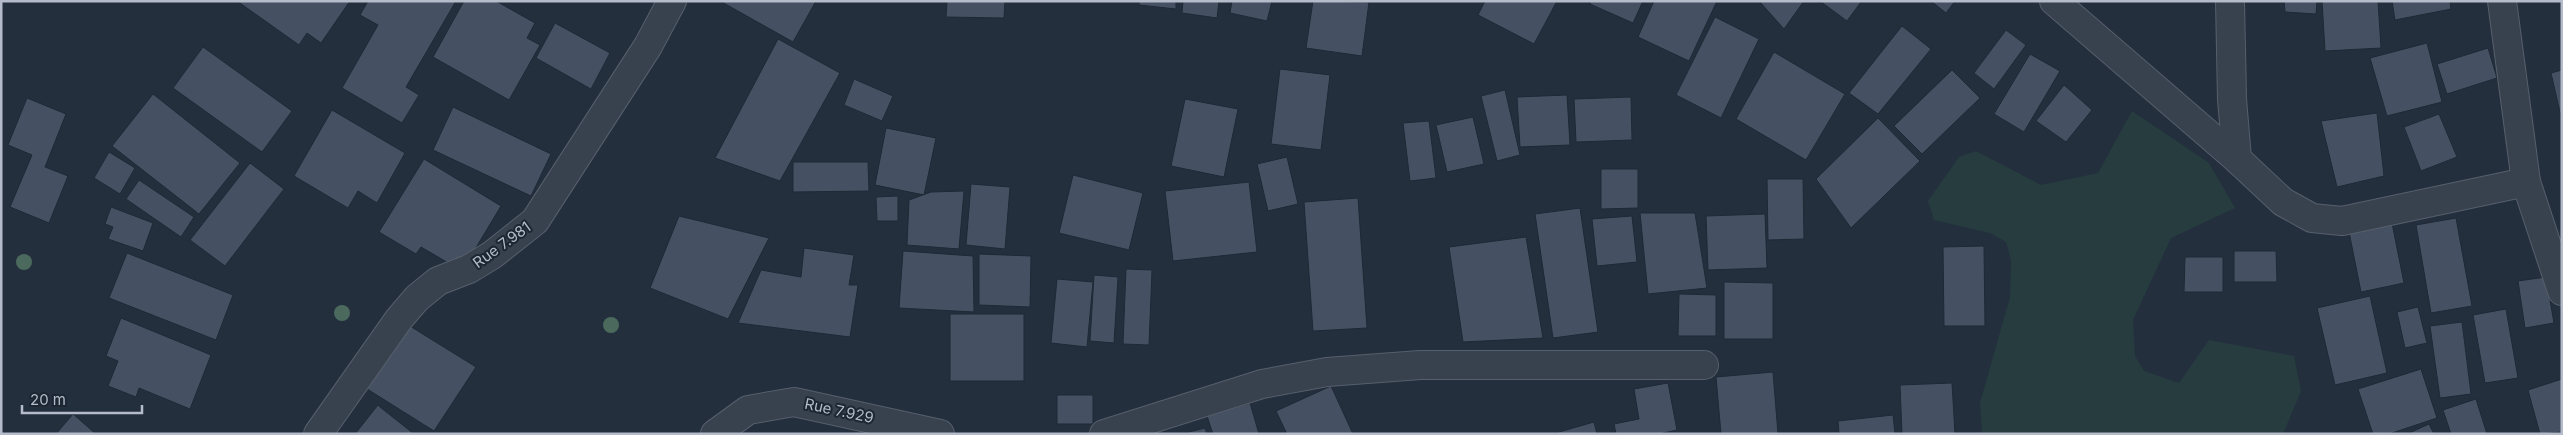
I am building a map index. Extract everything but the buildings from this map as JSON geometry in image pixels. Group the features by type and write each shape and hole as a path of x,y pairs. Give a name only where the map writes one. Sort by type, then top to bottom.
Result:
{"street":[{"name":"Rue 7.981","path":"318,434 399,319 416,298 438,281 469,269 492,255 535,221 648,46 672,1"},
{"path":"2054,1 2237,158 2283,202 2312,218 2342,221 2526,182"},
{"path":"2230,1 2232,99 2237,158"},
{"path":"2502,1 2526,182 2562,291"},
{"path":"1104,434 1262,384 1327,372 1420,365 1704,365"},
{"name":"Rue 7.929","path":"715,434 748,410 794,402 940,434"}],"green space":[{"path":"2132,111 2209,163 2235,208 2171,238 2133,320 2135,356 2144,371 2179,383 2209,340 2294,356 2301,391 2283,434 1982,434 1980,403 2010,297 2011,260 2006,242 1990,233 1934,220 1928,201 1959,157 1976,151 2041,185 2098,173"}]}
